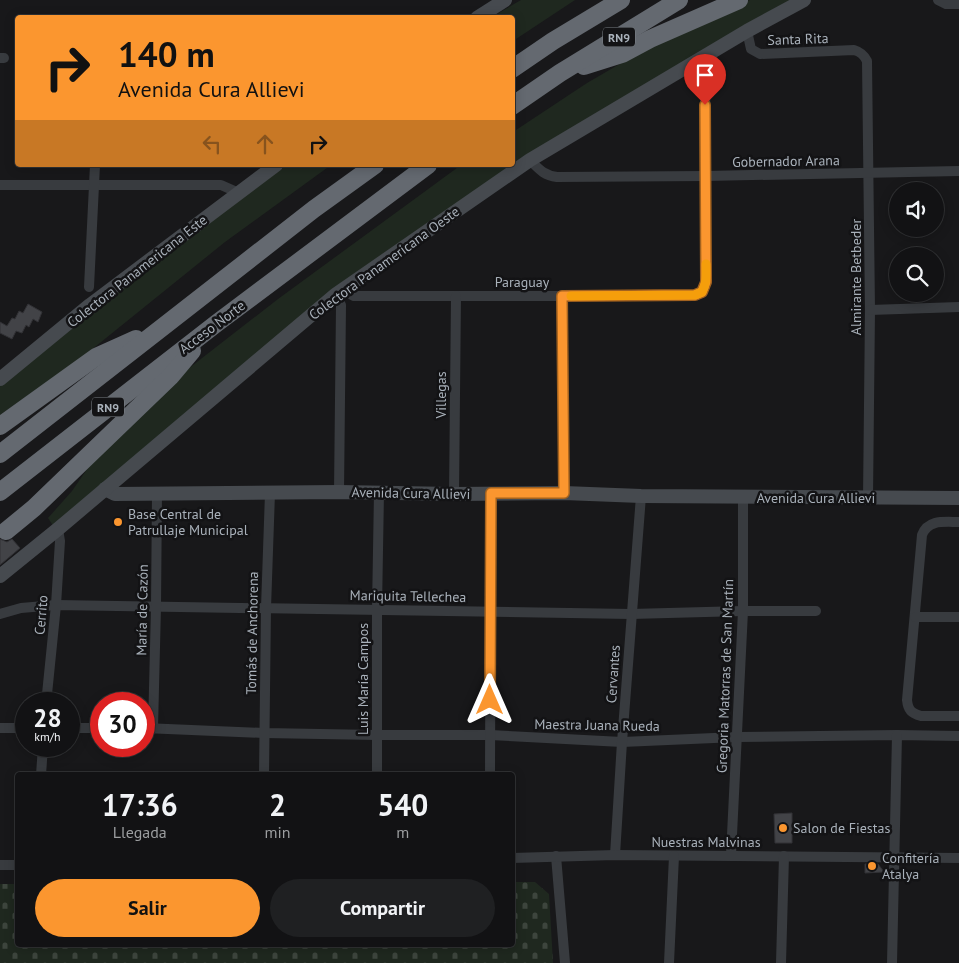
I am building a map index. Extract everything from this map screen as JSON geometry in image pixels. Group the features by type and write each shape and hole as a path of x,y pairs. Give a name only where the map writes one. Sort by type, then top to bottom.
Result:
{"highway":[{"path":"553,41 597,0"},
{"name":"RN9","path":"515,67 553,41 621,0"},
{"name":"RN9","path":"515,104 560,73 679,0"},
{"path":"560,73 622,54 650,39 738,0"},
{"name":"RN9","path":"0,454 314,209 372,167"},
{"name":"Acceso Norte","path":"0,492 217,323 425,167"},
{"path":"6,532 34,508 171,376 217,323"},
{"path":"0,426 96,357 164,326"}],"street":[{"path":"482,15 505,0"},
{"name":"Colectora Panamericana Oeste","path":"0,576 339,292 530,160 804,0"},
{"path":"938,0 946,4 959,4"},
{"name":"Santa Rita","path":"748,31 752,49 760,54 854,50 864,56"},
{"name":"Almirante Betbeder","path":"864,56 867,61 869,173 868,498"},
{"path":"703,58 706,176"},
{"name":"Gobernador Arana","path":"530,160 544,174 557,177 959,171"},
{"path":"89,287 94,167"},
{"name":"Colectora Panamericana Este","path":"0,379 90,305 273,167"},
{"name":"Paraguay","path":"339,292 354,296 695,295 702,292 706,282 706,176"},
{"path":"0,185 221,184 239,193"},
{"path":"339,292 339,492"},
{"name":"Villegas","path":"454,494 456,296"},
{"path":"562,296 564,493"},
{"path":"870,310 959,307"},
{"name":"Avenida Cura Allievi","path":"105,489 115,494 379,492 959,498"},
{"name":"Luis María Campos","path":"377,772 376,609 379,492"},
{"name":"María de Cazón","path":"150,692 156,607 157,493"},
{"name":"Tomás de Anchorena","path":"264,772 266,608 270,493"},
{"path":"490,772 491,493"},
{"name":"Cervantes","path":"615,855 641,496"},
{"name":"Gregoria Matorras de San Martín","path":"731,855 743,611 743,497"},
{"path":"959,522 936,522 924,529 922,534 908,700 908,707 911,711 921,716 959,716"},
{"name":"Cerrito","path":"47,692 56,605 60,541 58,529"},
{"name":"Mariquita Tellechea","path":"0,614 21,608 56,605 631,614 816,611"},
{"path":"915,617 959,617"},
{"path":"0,728 15,728"},
{"name":"Maestra Juana Rueda","path":"155,728 264,733 490,735 622,742 737,737 959,736"},
{"path":"892,963 897,735"},
{"path":"41,772 42,757"},
{"name":"Nuestras Malvinas","path":"515,858 615,855 731,855 959,858"},
{"path":"556,856 565,963"},
{"path":"670,963 674,856"},
{"path":"781,963 784,856"},
{"path":"0,865 15,865"}],"green space":[{"path":"521,0 575,0 515,40 515,15 495,15"},
{"path":"750,0 797,0 333,292 54,527 48,518 72,491 90,465 161,390 278,299 458,167 515,167 515,131 587,83 680,29"},
{"path":"284,167 328,167 225,242 85,355 0,415 0,386 70,329"},
{"path":"515,882 535,882 549,894 553,963 0,963 0,884 15,884 15,947 515,947"}],"building":[{"path":"28,304 42,312 38,322 33,319 29,327 26,325 22,333 16,331 12,339 0,333 0,322 7,326 12,318 15,319 19,311 23,313"},
{"path":"0,539 7,542 12,539 20,548 0,565"},
{"name":"Salon de Fiestas","path":"792,813 792,843 775,843 774,814"},
{"name":"Confitería Atalya","path":"865,864 878,864 884,872 865,873"}],"slow traffic":[{"path":"571,296 695,295 702,292 705,287 706,264"}],"place":[{"name":"Base Central de Patrullaje Municipal","path":"118,522"},
{"name":"Salon de Fiestas","path":"783,828"},
{"name":"Confitería Atalya","path":"872,866"}],"route":[{"path":"490,700 491,493 564,493 562,296 695,295 702,292 706,282 705,105"}]}
